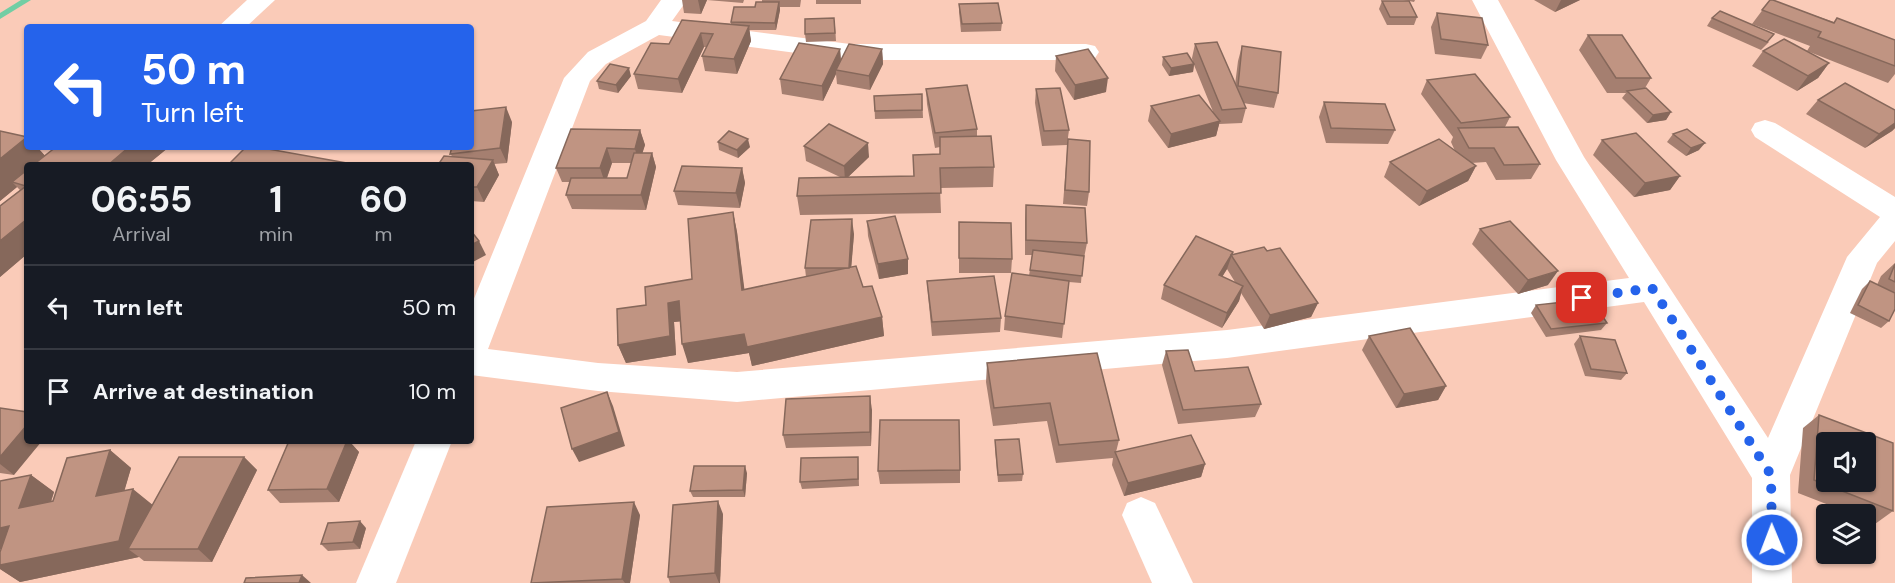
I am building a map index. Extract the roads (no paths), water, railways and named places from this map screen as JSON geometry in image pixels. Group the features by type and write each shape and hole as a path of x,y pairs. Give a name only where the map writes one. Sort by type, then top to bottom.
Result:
{"street":[{"path":"234,24 262,0"},
{"path":"474,340 578,78 597,58 654,27 674,0"},
{"path":"1485,0 1571,160 1771,475"},
{"path":"654,27 850,52 1086,52"},
{"path":"1765,130 1895,212"},
{"path":"1773,583 1771,475 1863,257 1895,220"},
{"path":"1863,257 1895,270"},
{"path":"474,361 598,377 737,387 1227,344 1652,288"},
{"path":"376,583 433,444"},
{"path":"1141,515 1173,583"}],"waterway":[{"path":"0,17 27,0"}]}
